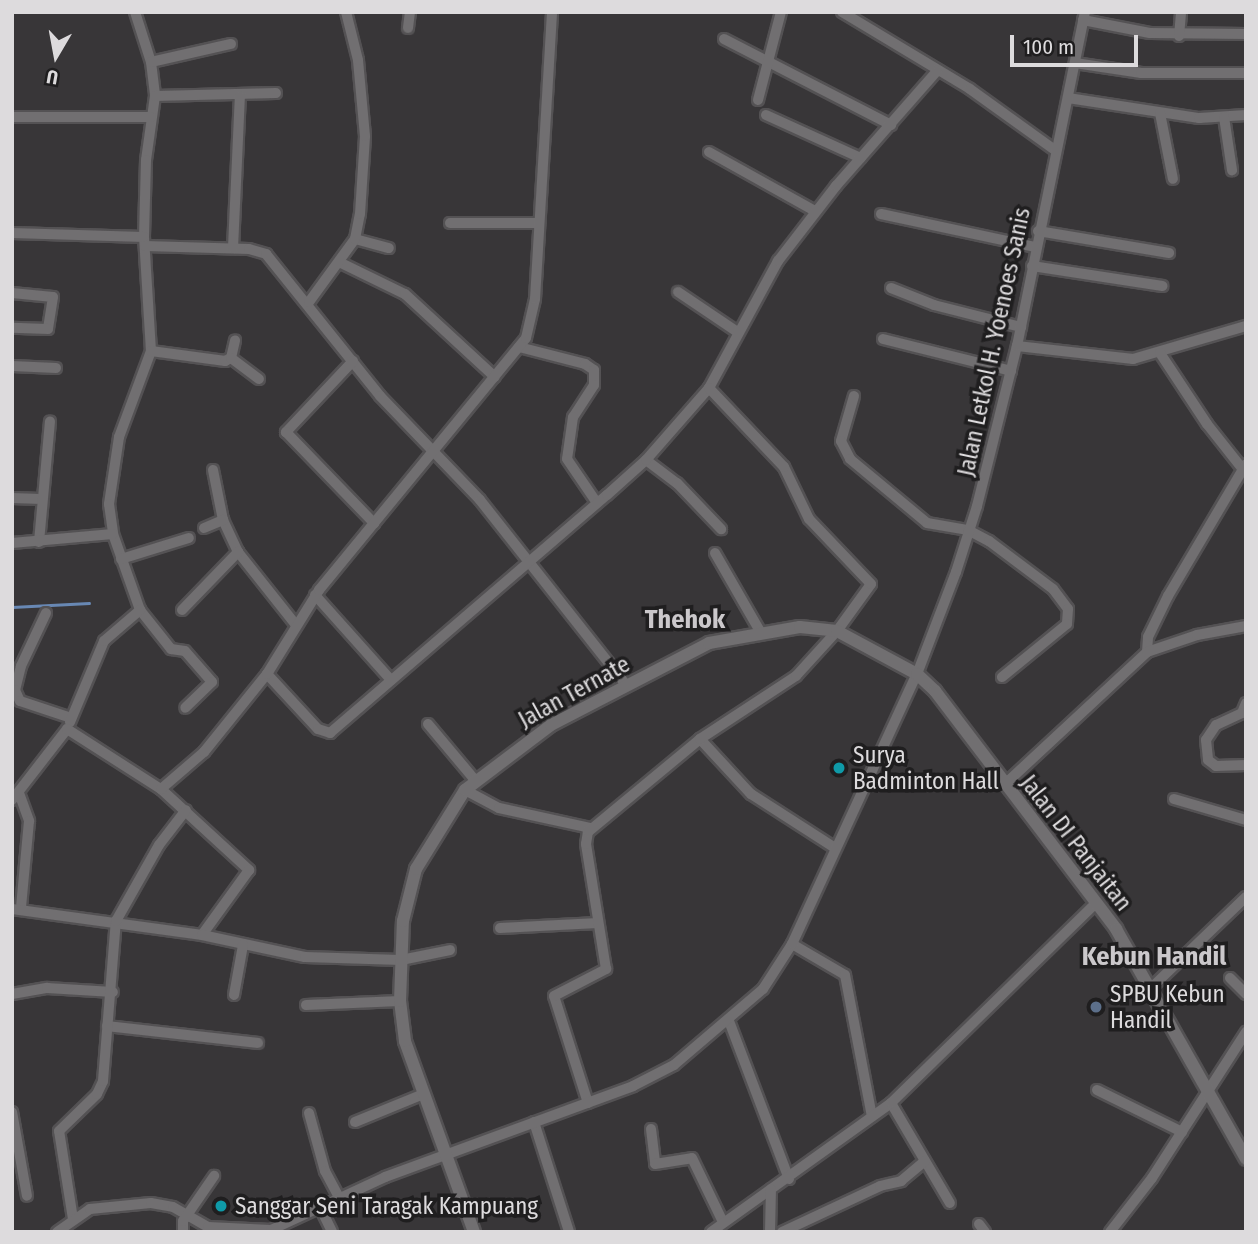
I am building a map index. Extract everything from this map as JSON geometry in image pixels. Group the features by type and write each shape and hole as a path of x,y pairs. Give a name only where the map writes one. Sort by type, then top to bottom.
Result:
{"street":[{"path":"135,12 151,62 155,96 151,117 145,241 151,351 119,437 109,504 113,534 140,610 171,649 185,651 212,682 186,708"},
{"path":"309,302 355,239 365,136 358,60 346,12"},
{"path":"408,28 410,12"},
{"path":"161,789 227,727 267,674 315,595 495,377 532,327 551,12"},
{"path":"758,100 766,60 781,12"},
{"path":"842,12 937,71 1055,150"},
{"path":"1179,36 1181,12"},
{"path":"1084,16 1179,36 1246,34"},
{"name":"Jalan Letkol H. Yoenoes Sanis","path":"271,1231 385,1177 446,1157 588,1103 674,1065 729,1021 762,989 792,944 917,674 968,530 1017,346 1038,231 1084,16"},
{"path":"724,39 891,125"},
{"path":"151,62 231,44"},
{"path":"1075,63 1141,73 1246,73"},
{"path":"267,674 326,733 646,460 709,388 736,331 778,261 815,211 937,71"},
{"path":"155,96 240,96 276,93"},
{"path":"233,248 240,96"},
{"path":"1068,98 1160,113 1224,117 1246,115"},
{"path":"1160,113 1172,179"},
{"path":"766,115 861,158"},
{"path":"12,117 151,117"},
{"path":"1224,117 1232,170"},
{"path":"709,152 815,211"},
{"path":"881,214 1035,247"},
{"path":"450,223 539,223"},
{"path":"1038,231 1169,253"},
{"path":"12,233 233,248 266,254 309,302 353,361 528,560 627,686"},
{"path":"355,239 388,248"},
{"path":"339,262 405,293 495,377"},
{"path":"1032,266 1163,286"},
{"path":"891,288 933,305 1021,327"},
{"path":"678,292 736,331"},
{"path":"12,293 53,297 48,329 12,328"},
{"path":"1017,346 1097,358 1133,359 1246,326"},
{"path":"883,339 1011,371"},
{"path":"231,358 235,340"},
{"path":"519,347 594,370 594,385 574,412 567,455 597,503"},
{"path":"151,351 217,362 231,358"},
{"path":"1147,652 1148,637 1168,596 1244,468 1207,424 1160,353"},
{"path":"231,358 259,379"},
{"path":"353,361 285,432 374,523"},
{"path":"12,366 56,368"},
{"path":"588,1103 554,996 605,971 586,844 590,828 700,739 796,676 837,631 870,587 870,579 810,519 784,467 709,388"},
{"path":"853,396 841,441 850,459 927,523 968,530 989,541 1053,589 1068,609 1067,624 1002,677"},
{"path":"39,541 50,422"},
{"path":"646,460 685,490 721,529"},
{"path":"214,470 223,520 238,551 296,625"},
{"path":"12,498 41,499"},
{"path":"204,527 223,520"},
{"path":"12,543 113,534"},
{"path":"121,559 189,538"},
{"path":"183,610 238,551"},
{"path":"715,553 761,633"},
{"path":"315,595 391,680"},
{"path":"140,610 104,641 67,729 15,796 29,821 17,909 202,935 305,957 401,960 450,950"},
{"path":"46,613 15,683 20,701 71,718"},
{"path":"1004,785 1147,652 1197,635 1246,626"},
{"name":"Jalan Ternate","path":"474,1232 421,1095 404,1041 400,1001 403,921 416,869 470,785 551,725 709,643 800,627 837,631 917,674"},
{"path":"12,656 21,666"},
{"name":"Jalan DI Panjaitan","path":"917,674 1116,929 1206,1096 1246,1158"},
{"path":"1246,703 1242,712 1216,725 1206,740 1208,760 1216,766 1246,765"},
{"path":"428,724 470,785 499,808 590,828"},
{"path":"67,729 161,789 250,873 202,935"},
{"path":"700,739 751,794 835,848"},
{"path":"1174,799 1246,820"},
{"path":"72,1219 59,1131 99,1090 113,992 116,922 159,845 186,810"},
{"path":"1150,989 1246,897"},
{"path":"711,1232 789,1179 891,1103 1095,904"},
{"path":"500,928 598,923"},
{"path":"792,944 845,975 872,1116"},
{"path":"234,995 243,945"},
{"path":"1230,978 1246,994"},
{"path":"12,994 47,988 113,992"},
{"path":"306,1005 400,1001"},
{"path":"729,1021 789,1179"},
{"path":"107,1026 258,1043"},
{"path":"1110,1232 1182,1132 1246,1032"},
{"path":"1097,1090 1182,1132"},
{"path":"355,1122 421,1095"},
{"path":"891,1103 950,1203"},
{"path":"12,1112 27,1196"},
{"path":"309,1114 325,1171 340,1199"},
{"path":"534,1122 569,1232"},
{"path":"651,1129 655,1164 692,1158 723,1222"},
{"path":"782,1232 880,1186 901,1181 925,1161"},
{"path":"183,1232 187,1217 214,1175"},
{"path":"770,1232 771,1189"},
{"path":"58,1231 90,1209 151,1203 173,1207 187,1217 227,1230 271,1231"},
{"path":"321,1209 332,1232"}],"waterway":[{"path":"12,607 89,603"}],"place":[{"name":"Surya Badminton Hall","path":"839,768"},
{"name":"SPBU Kebun Handil","path":"1096,1007"},
{"name":"Sanggar Seni Taragak Kampuang","path":"221,1206"}],"district":[{"name":"Thehok","path":"685,620"},
{"name":"Kebun Handil","path":"1154,957"}]}
